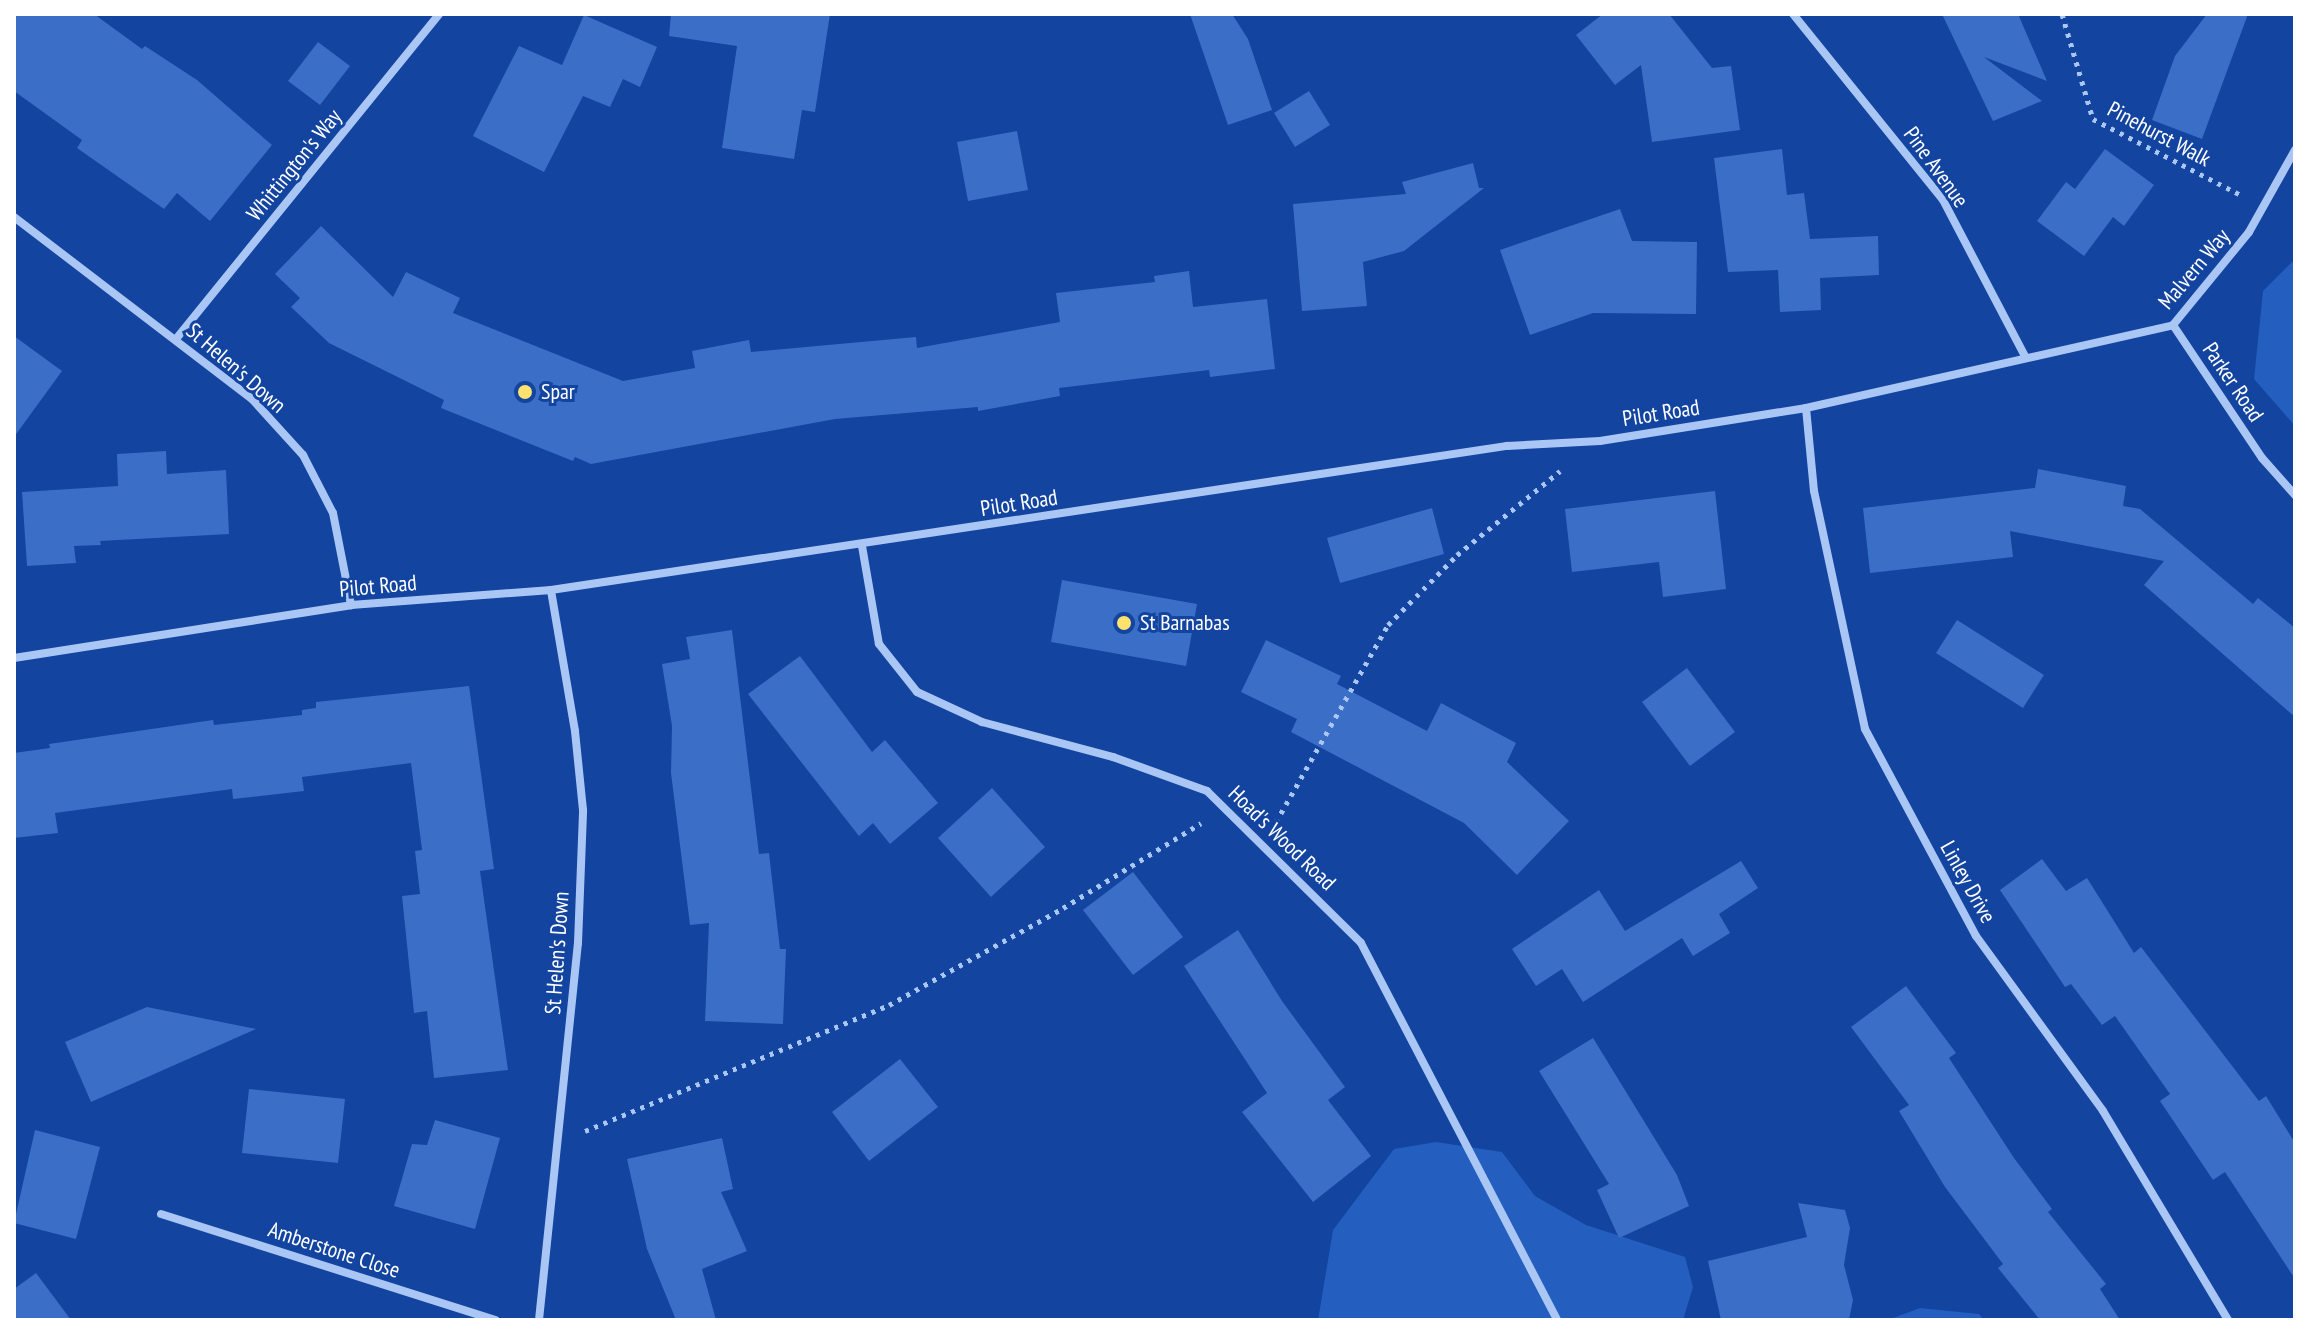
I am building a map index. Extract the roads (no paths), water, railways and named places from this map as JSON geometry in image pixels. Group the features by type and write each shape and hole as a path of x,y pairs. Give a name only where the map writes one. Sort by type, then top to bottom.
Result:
{"street":[{"name":"Whittington's Way","path":"176,339 439,14"},
{"name":"Pine Avenue","path":"1793,14 1943,200 2025,356"},
{"name":"Malvern Way","path":"2025,356 2173,325 2249,232 2295,150"},
{"name":"St Helen's Down","path":"14,217 252,399 303,455 333,513 351,605"},
{"name":"Parker Road","path":"2173,325 2262,458 2295,495"},
{"name":"Pilot Road","path":"14,658 351,605 551,590 862,546 1507,446 1600,441 1806,408 2025,356"},
{"name":"Linley Drive","path":"1806,408 1814,491 1865,729 1976,936 2103,1111 2228,1320"},
{"name":"Hoad's Wood Road","path":"862,546 879,644 917,692 982,722 1113,757 1207,791 1265,844 1361,943 1557,1320"},
{"name":"St Helen's Down","path":"539,1320 578,943 583,810 575,731 551,590"},
{"name":"Amberstone Close","path":"161,1214 496,1320"}],"place":[{"name":"Spar","path":"525,392"},
{"name":"St Barnabas","path":"1124,623"}]}
